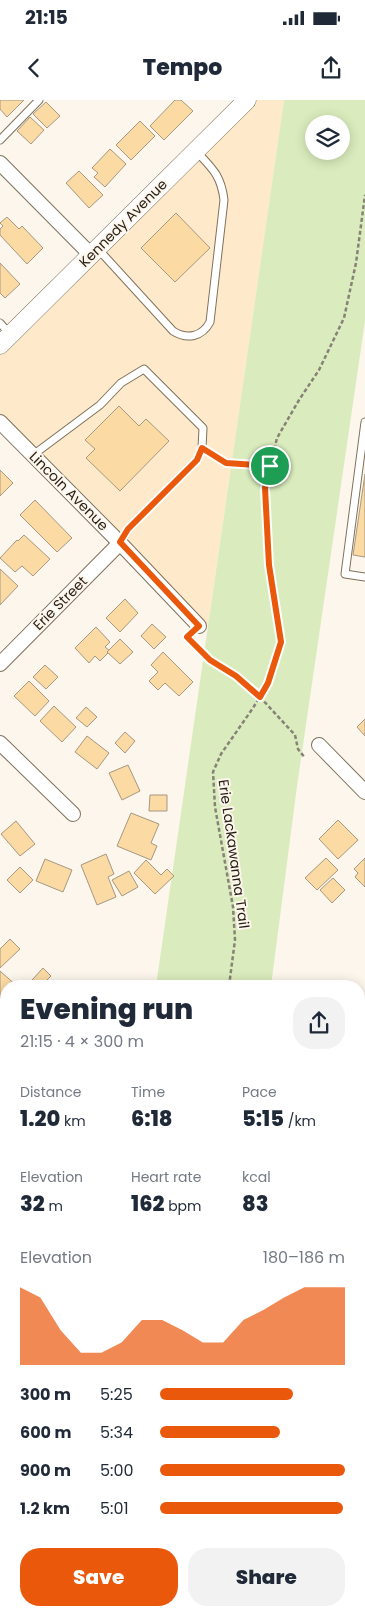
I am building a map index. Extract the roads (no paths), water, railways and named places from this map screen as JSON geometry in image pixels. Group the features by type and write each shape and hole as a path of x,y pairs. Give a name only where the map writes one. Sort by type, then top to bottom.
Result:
{"street":[{"name":"Kennedy Avenue","path":"4,334 94,252 247,100"},
{"path":"0,163 94,252"},
{"name":"Lincoln Avenue","path":"0,422 120,542 199,626"},
{"name":"Erie Street","path":"0,664 120,542"},
{"path":"0,742 73,814"},
{"path":"319,745 365,792"}],"lane":[{"path":"0,140 39,100"},
{"path":"94,252 173,331 185,336 193,336 203,332 210,322 224,200 222,184 215,172 196,150"},
{"path":"33,455 100,404 121,383 144,369 203,428 202,448 197,460 128,529 120,542"},
{"path":"365,422 345,574 365,577"}]}
